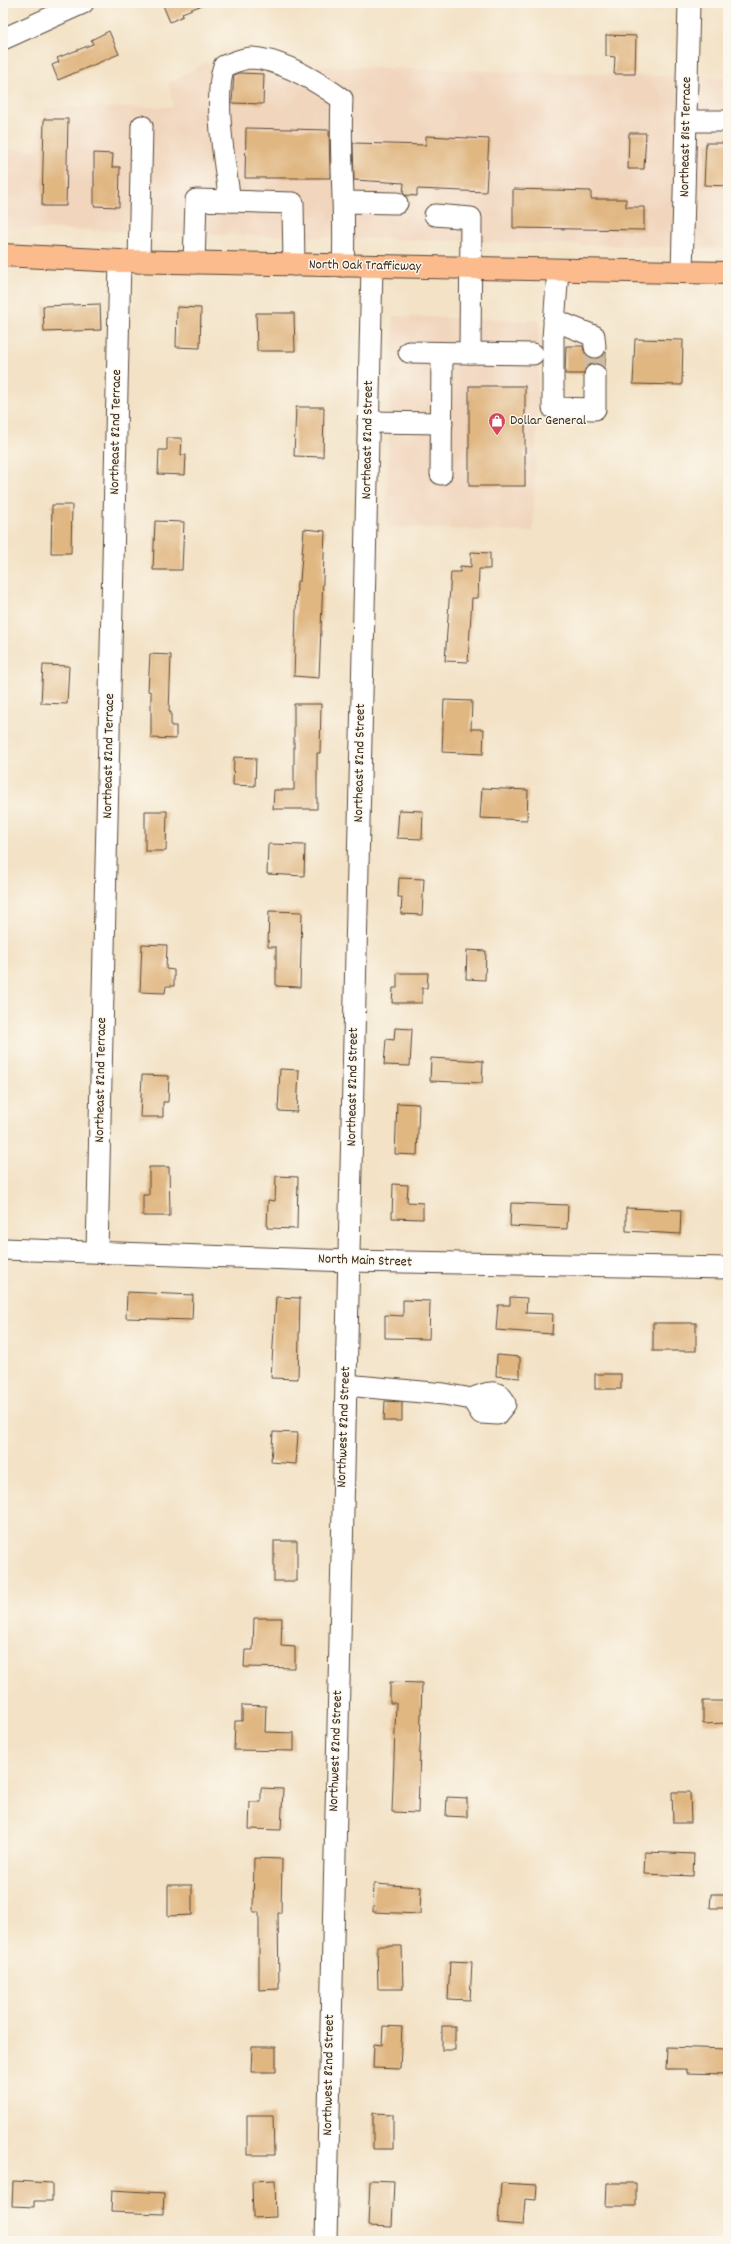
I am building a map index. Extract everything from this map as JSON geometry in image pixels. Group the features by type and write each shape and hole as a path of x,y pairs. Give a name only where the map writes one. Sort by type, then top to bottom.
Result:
{"main road":[{"name":"North Oak Trafficway","path":"3,256 130,262 728,273"}],"street":[{"path":"3,39 83,3"},
{"name":"Northeast 81st Terrace","path":"682,272 689,3"},
{"path":"230,201 220,117 220,77 224,66 250,58 277,64 318,82 342,99 340,125 344,202 343,266"},
{"path":"686,121 728,121"},
{"name":"Northeast 82nd Terrace","path":"97,1251 130,262 142,126"},
{"path":"194,263 196,200 293,203 294,265"},
{"path":"344,202 397,203"},
{"path":"435,215 472,218 470,353"},
{"name":"Northeast 82nd Street","path":"349,1260 372,266"},
{"path":"558,270 554,320 552,408 595,409 595,375"},
{"path":"554,320 594,336 595,347"},
{"path":"409,352 533,354"},
{"path":"441,474 442,353"},
{"path":"368,422 442,423"},
{"name":"North Main Street","path":"3,1249 349,1260 728,1268"},
{"name":"Northwest 82nd Street","path":"326,2241 332,1866 349,1260"},
{"path":"346,1385 444,1394 472,1399"}],"shaded area":[{"path":"205,63 728,78 728,249 3,228 3,149 36,150 44,108 173,107 169,83"},
{"path":"393,316 540,321 533,532 386,527"}],"building":[{"path":"162,3 205,4 182,13 183,16 170,22"},
{"path":"109,31 119,54 58,80 52,65 59,62 57,58 93,44 91,40"},
{"path":"606,35 636,36 635,74 614,74 615,57 606,56"},
{"path":"240,73 264,74 263,104 232,103 234,75"},
{"path":"44,119 68,119 66,206 42,206"},
{"path":"246,128 329,130 330,178 245,178"},
{"path":"629,133 646,133 644,169 628,169"},
{"path":"426,136 489,139 486,192 417,189 417,196 405,195 403,193 404,183 354,180 353,143 426,145"},
{"path":"706,143 728,143 728,186 704,185"},
{"path":"94,153 113,154 112,167 120,167 119,207 94,206"},
{"path":"513,189 591,191 591,199 626,199 626,207 644,207 644,230 513,228"},
{"path":"100,304 101,330 44,332 43,306"},
{"path":"177,307 201,308 200,348 176,347"},
{"path":"256,313 294,313 295,351 257,351"},
{"path":"635,339 683,340 682,385 633,384"},
{"path":"566,346 583,346 585,354 596,359 602,357 606,352 605,369 601,364 595,363 589,365 583,374 565,374"},
{"name":"Dollar General","path":"469,386 525,386 525,486 469,486"},
{"path":"296,407 324,407 323,457 294,456"},
{"path":"167,438 182,438 181,455 186,455 185,475 158,474 159,450 167,450"},
{"path":"52,505 72,505 71,553 51,553"},
{"path":"155,521 184,522 182,570 153,570"},
{"path":"304,529 325,531 319,678 294,676 297,581 300,581"},
{"path":"471,552 490,553 490,569 479,569 478,598 472,598 468,662 445,661 451,572 460,572 460,566 471,567"},
{"path":"150,654 171,655 169,712 171,712 171,726 176,726 176,739 151,738 151,692 148,691"},
{"path":"43,665 69,666 67,704 41,703"},
{"path":"444,700 472,701 471,729 484,729 483,754 442,752"},
{"path":"294,704 321,704 320,753 317,753 317,809 273,809 274,790 294,790"},
{"path":"234,757 256,758 255,786 233,785"},
{"path":"482,788 528,790 527,820 480,818"},
{"path":"399,810 423,811 422,839 397,838"},
{"path":"145,811 167,811 166,851 145,851"},
{"path":"268,844 305,845 304,876 267,874"},
{"path":"399,878 424,879 422,915 401,914 402,897 398,897"},
{"path":"269,911 302,912 300,987 276,986 276,947 268,947"},
{"path":"142,944 167,945 166,969 174,970 174,986 166,986 165,993 140,992"},
{"path":"467,950 486,951 485,980 466,979"},
{"path":"397,973 428,973 427,988 422,988 422,1003 392,1003 393,988 397,988"},
{"path":"395,1028 412,1029 410,1066 384,1065 386,1039 394,1040"},
{"path":"431,1058 483,1061 482,1083 430,1081"},
{"path":"280,1069 299,1070 297,1112 278,1111"},
{"path":"142,1075 169,1076 168,1102 163,1102 163,1117 140,1117"},
{"path":"397,1103 419,1104 417,1155 395,1154"},
{"path":"149,1167 169,1167 170,1216 143,1216 143,1195 149,1195"},
{"path":"276,1176 298,1177 297,1229 267,1228 268,1200 275,1201"},
{"path":"393,1184 408,1185 407,1202 423,1203 423,1219 392,1218"},
{"path":"511,1203 568,1205 567,1229 510,1226"},
{"path":"626,1208 681,1210 680,1234 626,1231"},
{"path":"127,1292 193,1295 192,1320 126,1318"},
{"path":"276,1297 300,1298 298,1379 271,1378"},
{"path":"510,1297 527,1298 526,1313 553,1314 552,1334 496,1330 498,1305 510,1305"},
{"path":"403,1300 430,1301 429,1339 385,1338 385,1315 403,1316"},
{"path":"653,1323 696,1323 696,1351 653,1351"},
{"path":"497,1355 520,1357 520,1378 496,1376"},
{"path":"595,1374 621,1374 621,1389 595,1389"},
{"path":"385,1401 402,1402 402,1421 384,1421"},
{"path":"273,1432 298,1433 296,1464 271,1462"},
{"path":"274,1541 297,1541 297,1581 274,1581"},
{"path":"254,1618 282,1618 281,1646 295,1647 295,1668 244,1667 245,1650 253,1650"},
{"path":"390,1682 422,1683 418,1813 392,1812 396,1703 390,1703"},
{"path":"703,1701 728,1701 728,1723 703,1724"},
{"path":"242,1705 266,1706 265,1732 294,1733 294,1751 234,1750 235,1721 242,1721"},
{"path":"261,1788 283,1789 281,1830 249,1829 250,1802 261,1802"},
{"path":"672,1792 690,1792 691,1823 673,1823"},
{"path":"447,1797 467,1798 467,1817 446,1816"},
{"path":"645,1852 694,1854 693,1876 644,1874"},
{"path":"254,1858 282,1859 281,1913 278,1913 279,1989 259,1990 259,1912 253,1912"},
{"path":"374,1884 421,1887 420,1914 373,1912"},
{"path":"168,1885 192,1885 192,1915 168,1916"},
{"path":"711,1894 728,1894 728,1908 710,1908"},
{"path":"377,1946 402,1946 403,1989 378,1989"},
{"path":"450,1961 472,1962 470,2000 448,1999"},
{"path":"383,2026 402,2027 400,2069 373,2068 374,2044 382,2045"},
{"path":"442,2026 455,2026 455,2050 442,2050"},
{"path":"252,2047 276,2047 276,2072 251,2072"},
{"path":"667,2047 728,2049 728,2074 686,2073 686,2069 666,2069"},
{"path":"373,2113 393,2114 393,2149 373,2149"},
{"path":"247,2115 273,2115 274,2155 247,2155"},
{"path":"275,2180 276,2217 253,2218 252,2181"},
{"path":"370,2180 394,2181 392,2227 368,2226"},
{"path":"13,2181 52,2183 52,2201 34,2201 34,2207 12,2206"},
{"path":"501,2183 537,2185 536,2200 525,2199 523,2225 498,2223"},
{"path":"607,2183 636,2183 636,2206 606,2206"},
{"path":"112,2190 164,2193 163,2214 111,2212"}],"tunnel":[{"path":"595,347 595,375"}],"place":[{"name":"Dollar General","path":"497,436"}]}
